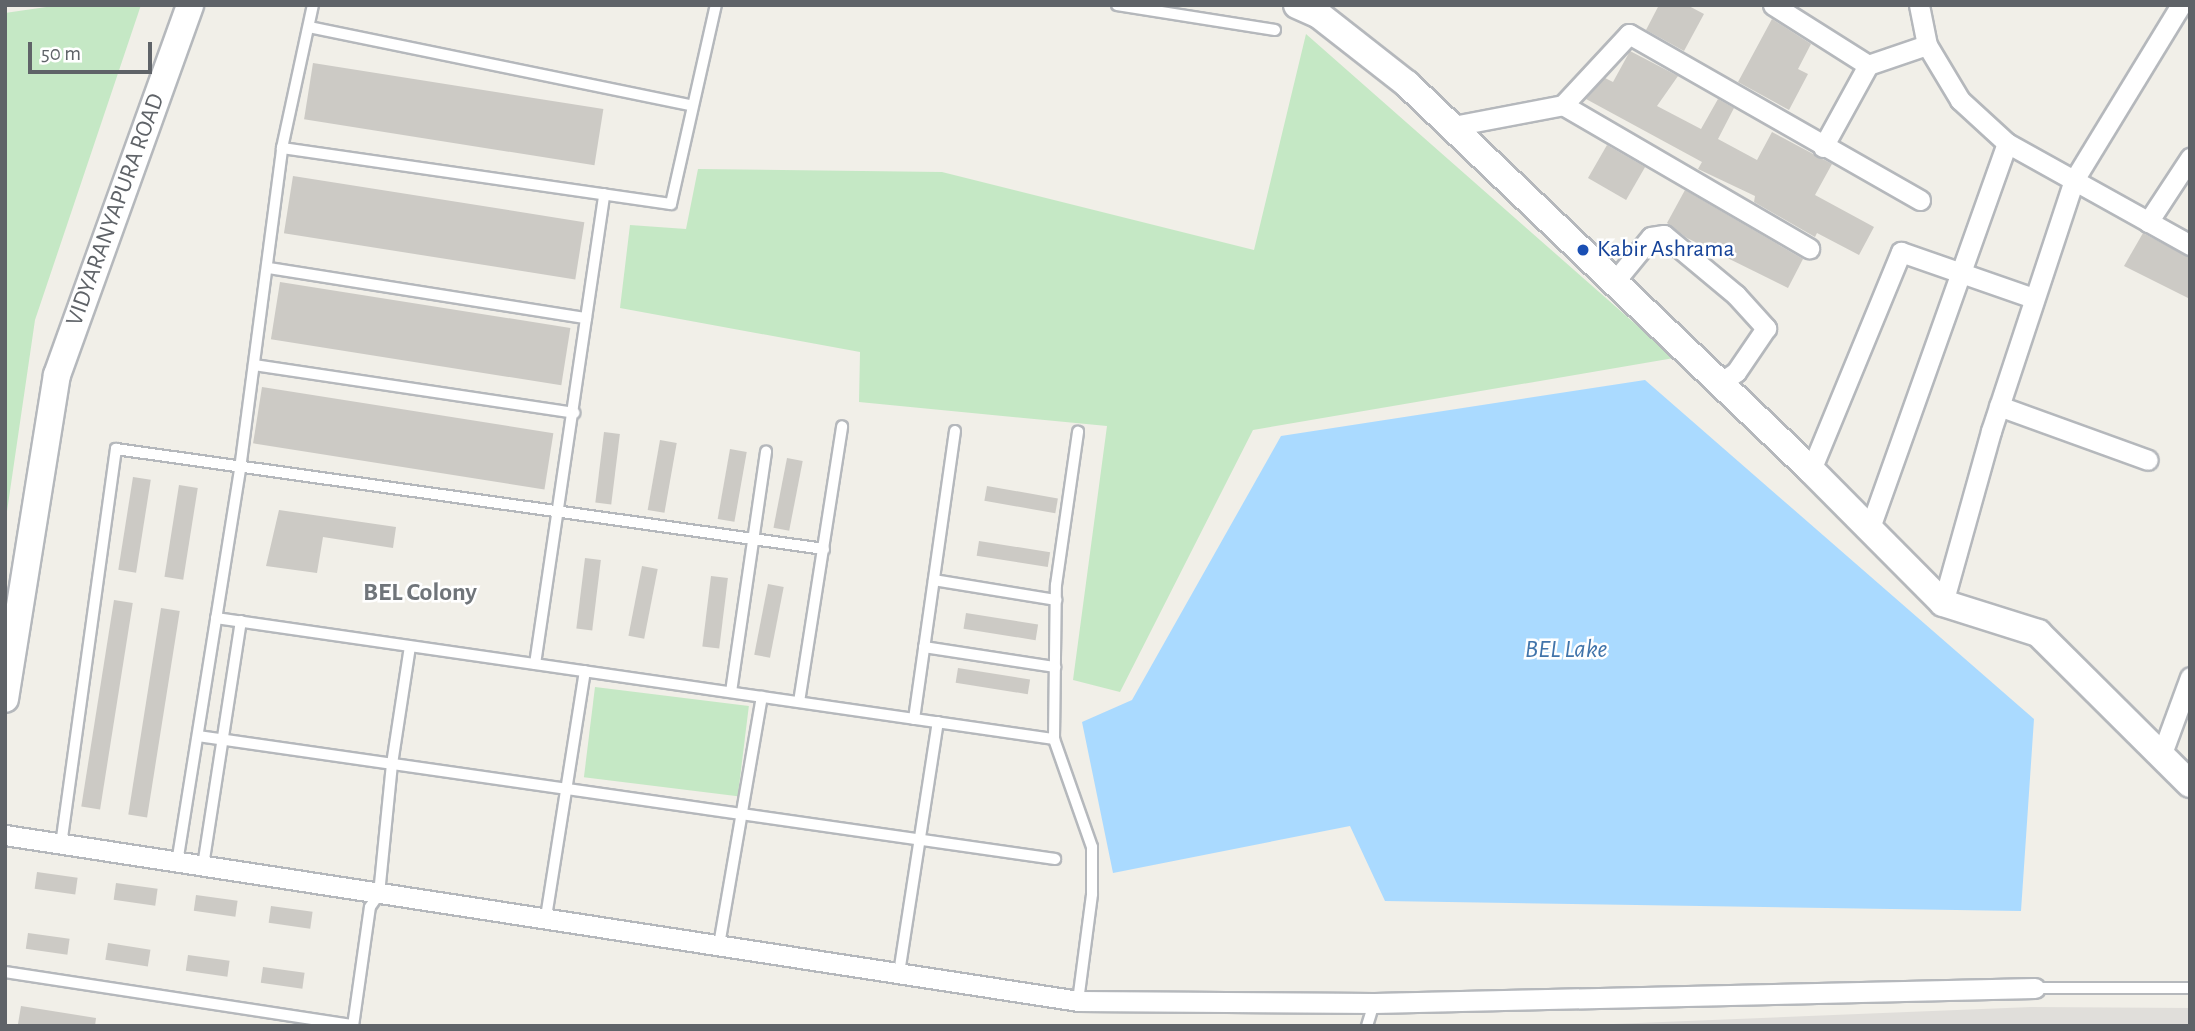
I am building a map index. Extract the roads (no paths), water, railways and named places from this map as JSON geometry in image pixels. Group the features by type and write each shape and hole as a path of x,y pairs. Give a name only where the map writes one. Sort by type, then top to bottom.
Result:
{"street":[{"name":"VIDYARANYAPURA ROAD","path":"5,699 57,375 190,5"},
{"path":"1297,5 1319,15 1407,84 1448,127 1615,281 1811,470 1943,603 2039,633 2190,783"},
{"path":"1773,5 1868,65"},
{"path":"1919,5 1927,45 1960,100 2007,143 2190,245"},
{"path":"1943,603 1999,406 2074,180 2181,5"},
{"path":"1448,127 1563,105 1629,34 1920,200"},
{"path":"1823,147 1868,65 1927,45"},
{"path":"1563,105 1809,248"},
{"path":"1869,530 2007,143"},
{"path":"2148,222 2190,158"},
{"path":"1615,281 1651,237 1664,235 1736,295 1766,328 1736,372 1720,383"},
{"path":"1811,470 1901,252 1963,271 2033,298"},
{"path":"1999,406 2148,460"},
{"path":"2161,756 2190,677"},
{"path":"5,835 1078,1001 1374,1003 2035,988"}],"lane":[{"path":"177,863 240,469 269,268 282,148 313,5"},
{"path":"282,148 671,204 691,105 716,5"},
{"path":"1117,5 1275,30"},
{"path":"309,27 691,105"},
{"path":"535,664 574,413 604,194"},
{"path":"269,268 586,318"},
{"path":"254,365 574,413"},
{"path":"799,702 842,426"},
{"path":"914,719 955,431"},
{"path":"1078,432 1056,600 1054,738 1092,846 1092,894 1078,1001"},
{"path":"61,845 116,449 240,469 824,549"},
{"path":"731,692 766,452"},
{"path":"934,580 1056,600"},
{"path":"216,618 1054,738"},
{"path":"203,867 241,621"},
{"path":"5,972 353,1025 370,907 379,894 392,764 410,646"},
{"path":"924,647 1055,667"},
{"path":"546,917 585,671"},
{"path":"719,945 744,815 762,696"},
{"path":"899,973 938,722"},
{"path":"198,736 1055,859"},
{"path":"2035,988 2190,988"},
{"path":"1367,1026 1374,1003"}],"water":[{"name":"BEL Lake","path":"1645,380 2034,719 2021,911 1385,901 1350,826 1113,873 1082,722 1132,700 1281,436"}],"place":[{"name":"Kabir Ashrama","path":"1583,250"}],"district":[{"name":"BEL Colony","path":"420,593"}]}
